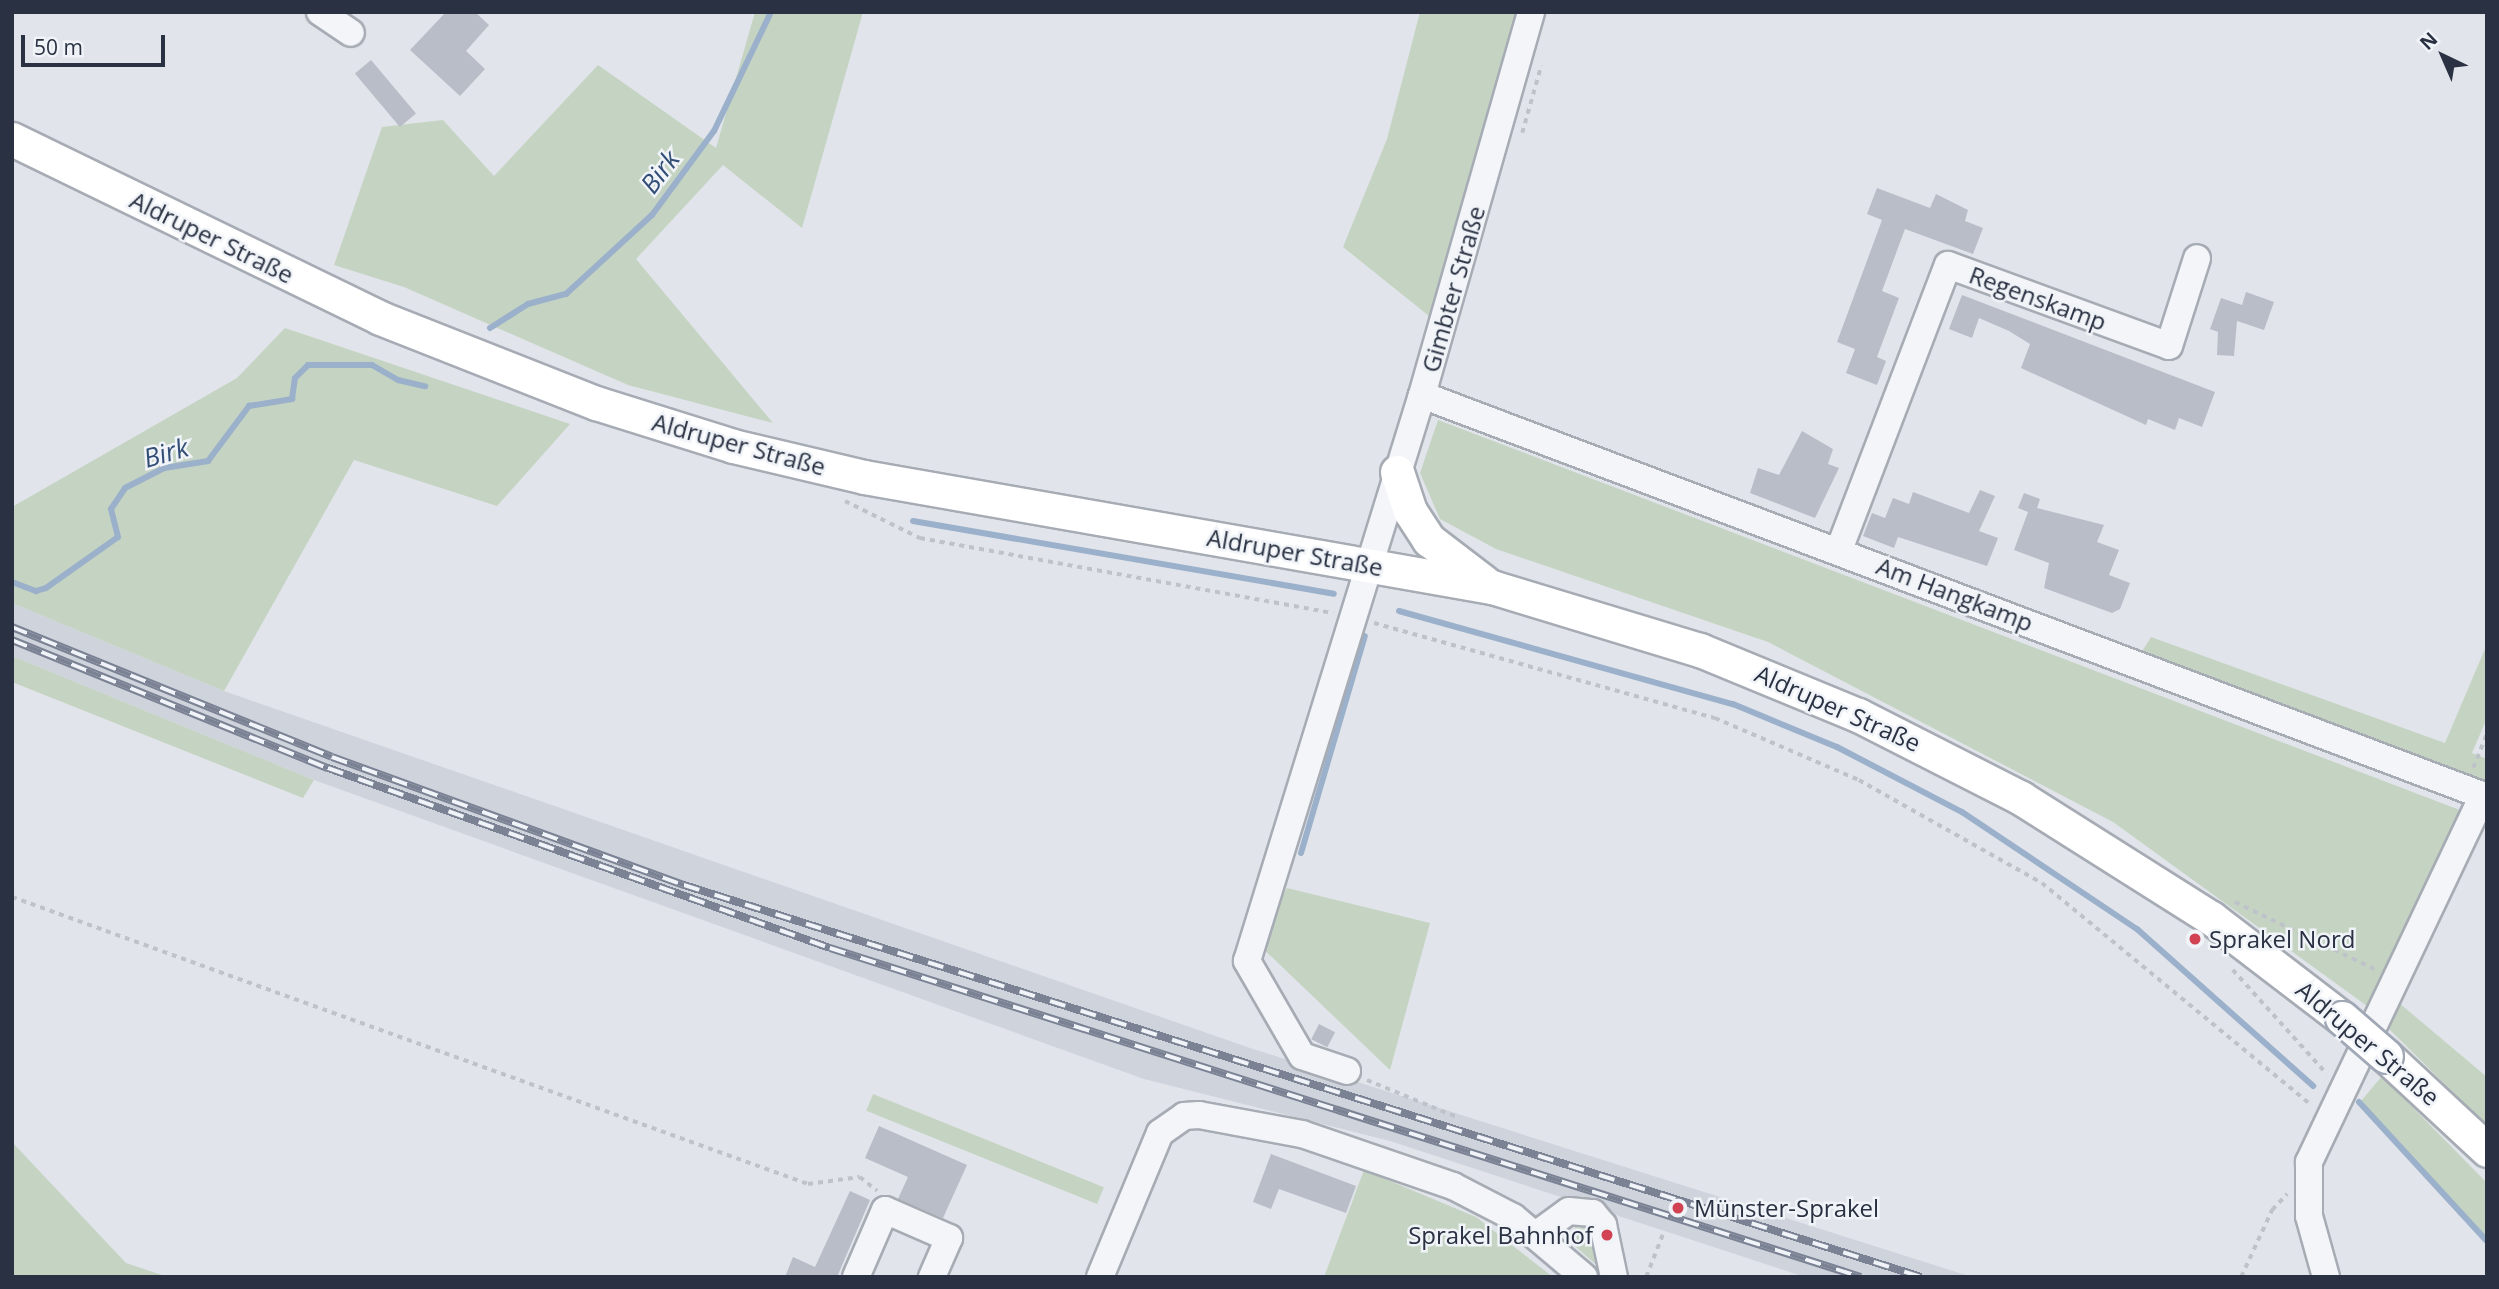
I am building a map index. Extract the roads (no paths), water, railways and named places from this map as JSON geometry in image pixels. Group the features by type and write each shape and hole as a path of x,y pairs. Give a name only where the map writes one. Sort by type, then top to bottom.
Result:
{"main road":[{"name":"Aldruper Straße","path":"12,139 380,318 596,403 864,477 1492,587 1700,650 1917,743 2154,879 2342,1018 2487,1150"},
{"path":"1397,472 1410,511 1429,540 1492,587"}],"street":[{"path":"320,12 351,33"},
{"name":"Gimbter Straße","path":"1347,1072 1302,1056 1247,961 1367,564 1422,395 1531,12"},
{"name":"Regenskamp","path":"1839,550 1948,265 2169,346 2197,258"},
{"name":"Am Hangkamp","path":"1422,395 1839,550 2478,794"},
{"path":"2326,1277 2306,1189 2325,1116 2394,979 2478,794"},
{"path":"1100,1277 1151,1149 1173,1121 1214,1116 1302,1134 1454,1186 1537,1234 1584,1277"},
{"path":"857,1277 885,1210 949,1238 932,1277"},
{"path":"1537,1234 1569,1211 1592,1213 1603,1224 1614,1277"}],"waterway":[{"name":"Birk","path":"490,328 528,304 566,294 652,215 714,131 771,12"},
{"name":"Birk","path":"12,582 36,591 46,588 118,537 111,509 125,488 164,468 208,461 249,406 292,399 295,378 308,365 372,365 398,380 425,386"},
{"path":"913,521 1334,594"},
{"path":"1399,611 1733,704 1837,747 1962,812 2137,929 2313,1086"},
{"path":"1301,853 1365,636"},
{"path":"2359,1102 2487,1241"}],"railway":[{"path":"12,627 332,757 684,885 1921,1277"},
{"path":"12,640 328,768 830,948 1861,1277"}],"place":[{"name":"Sprakel Nord","path":"2195,939"},
{"name":"Münster-Sprakel","path":"1678,1208"},
{"name":"Sprakel Bahnhof","path":"1607,1235"}]}
